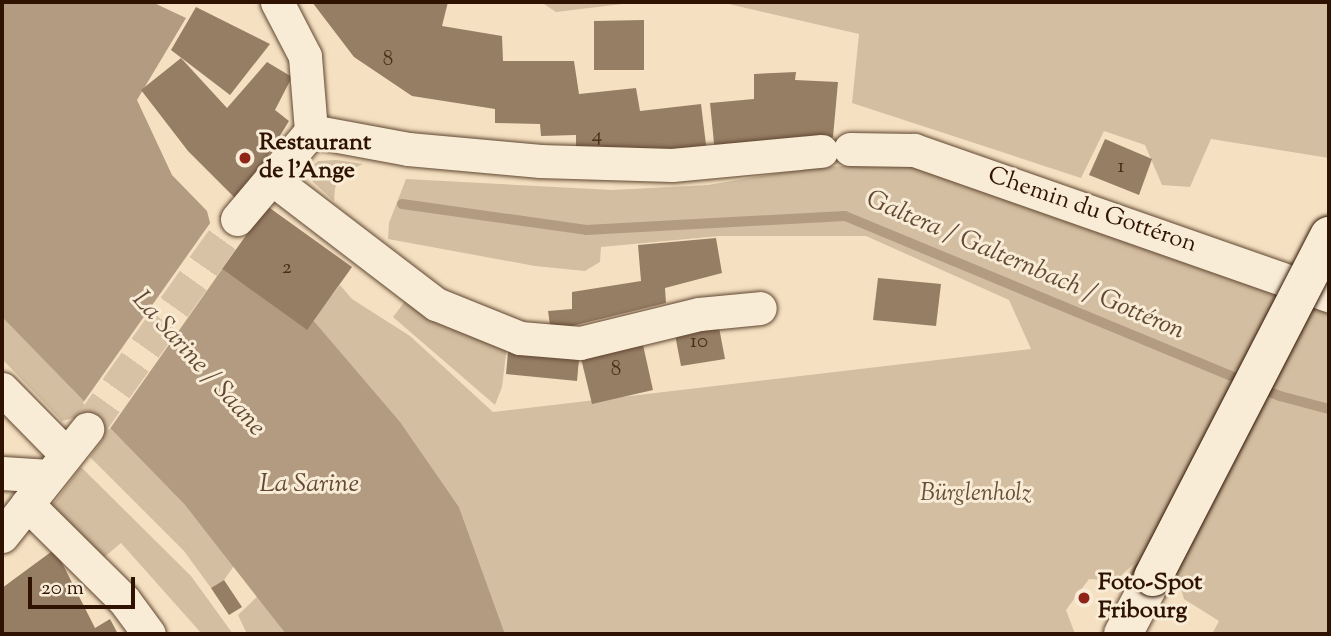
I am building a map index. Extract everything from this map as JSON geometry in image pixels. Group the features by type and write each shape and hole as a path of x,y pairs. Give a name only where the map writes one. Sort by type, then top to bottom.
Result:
{"main road":[{"path":"1122,634 1329,236"}],"street":[{"path":"237,219 311,131 305,56 277,2"},
{"name":"Chemin du Gottéron","path":"311,131 408,149 540,161 672,165 835,150 914,150 1084,206 1329,295"},
{"path":"271,178 436,304 520,338 580,343 699,314 760,307"},
{"path":"2,389 58,465"},
{"path":"2,536 87,429"},
{"path":"2,473 58,465"},
{"path":"27,504 124,600 149,634"}],"green space":[{"path":"541,2 639,2 556,12"},
{"path":"720,2 1329,2 1329,158 1211,139 1190,187 1162,185 1145,145 1104,131 1081,178 852,103 859,34"},
{"path":"337,160 363,164 344,173 335,188 334,201 313,182 308,169 318,161"},
{"name":"Bürglenholz","path":"912,164 1329,311 1329,634 1212,634 1219,621 1184,599 1172,559 1151,548 1115,581 1089,579 1066,610 1075,634 505,634 459,507 399,422 313,320 340,285 352,299 410,336 493,412 1031,349 1009,300 866,236 720,236 601,247 600,262 585,271 535,266 388,239 389,223 406,179 612,190 708,185 815,167"},
{"path":"409,296 507,346 502,387 495,405 393,317"},
{"path":"2,317 185,505 234,566 224,580 211,588 184,551 90,457 103,439 73,418 62,421 2,359"},
{"path":"81,467 191,576 233,634 202,634 121,543 102,559 48,511"},
{"path":"259,595 286,634 247,634 238,615"}],"water":[{"name":"La Sarine","path":"2,2 152,2 186,18 137,100 172,175 207,211 222,269 306,329 313,320 400,422 459,507 505,634 286,634 185,505 2,317"}],"pier":[{"path":"213,219 225,265 109,430 83,403"}],"building":[{"path":"312,2 448,2 442,26 502,36 503,61 574,61 579,94 636,88 640,111 701,104 707,153 576,155 576,135 541,136 540,124 495,123 495,109 412,96 354,57"},
{"path":"196,7 270,44 230,95 171,50"},
{"path":"644,20 644,70 594,70 594,21"},
{"path":"181,58 227,108 267,62 292,77 275,110 289,121 239,202 188,151 141,90"},
{"path":"796,72 795,80 838,82 833,137 715,153 710,103 754,99 754,74"},
{"path":"1105,139 1152,159 1139,195 1089,175"},
{"path":"267,206 352,267 307,330 222,269"},
{"path":"716,238 722,273 665,288 666,303 572,326 550,325 548,311 572,309 572,292 641,281 638,245"},
{"path":"878,278 941,284 936,326 873,320"},
{"path":"717,317 725,359 681,366 673,324"},
{"path":"641,336 653,390 592,404 579,350"},
{"path":"508,352 579,359 577,381 506,374"},
{"path":"55,549 95,628 110,619 118,634 2,634 2,588"},
{"path":"224,580 242,607 229,615 211,588"}],"waterway":[{"name":"Galtera / Galternbach / Gottéron","path":"402,204 586,230 845,216 1280,396 1329,409"}],"tunnel":[{"path":"87,429 237,219"}],"place":[{"name":"Restaurant de l'Ange","path":"245,158"},
{"name":"Foto-Spot Fribourg","path":"1084,598"}],"water label":[{"name":"La Sarine / Saane","path":"198,364"}]}
